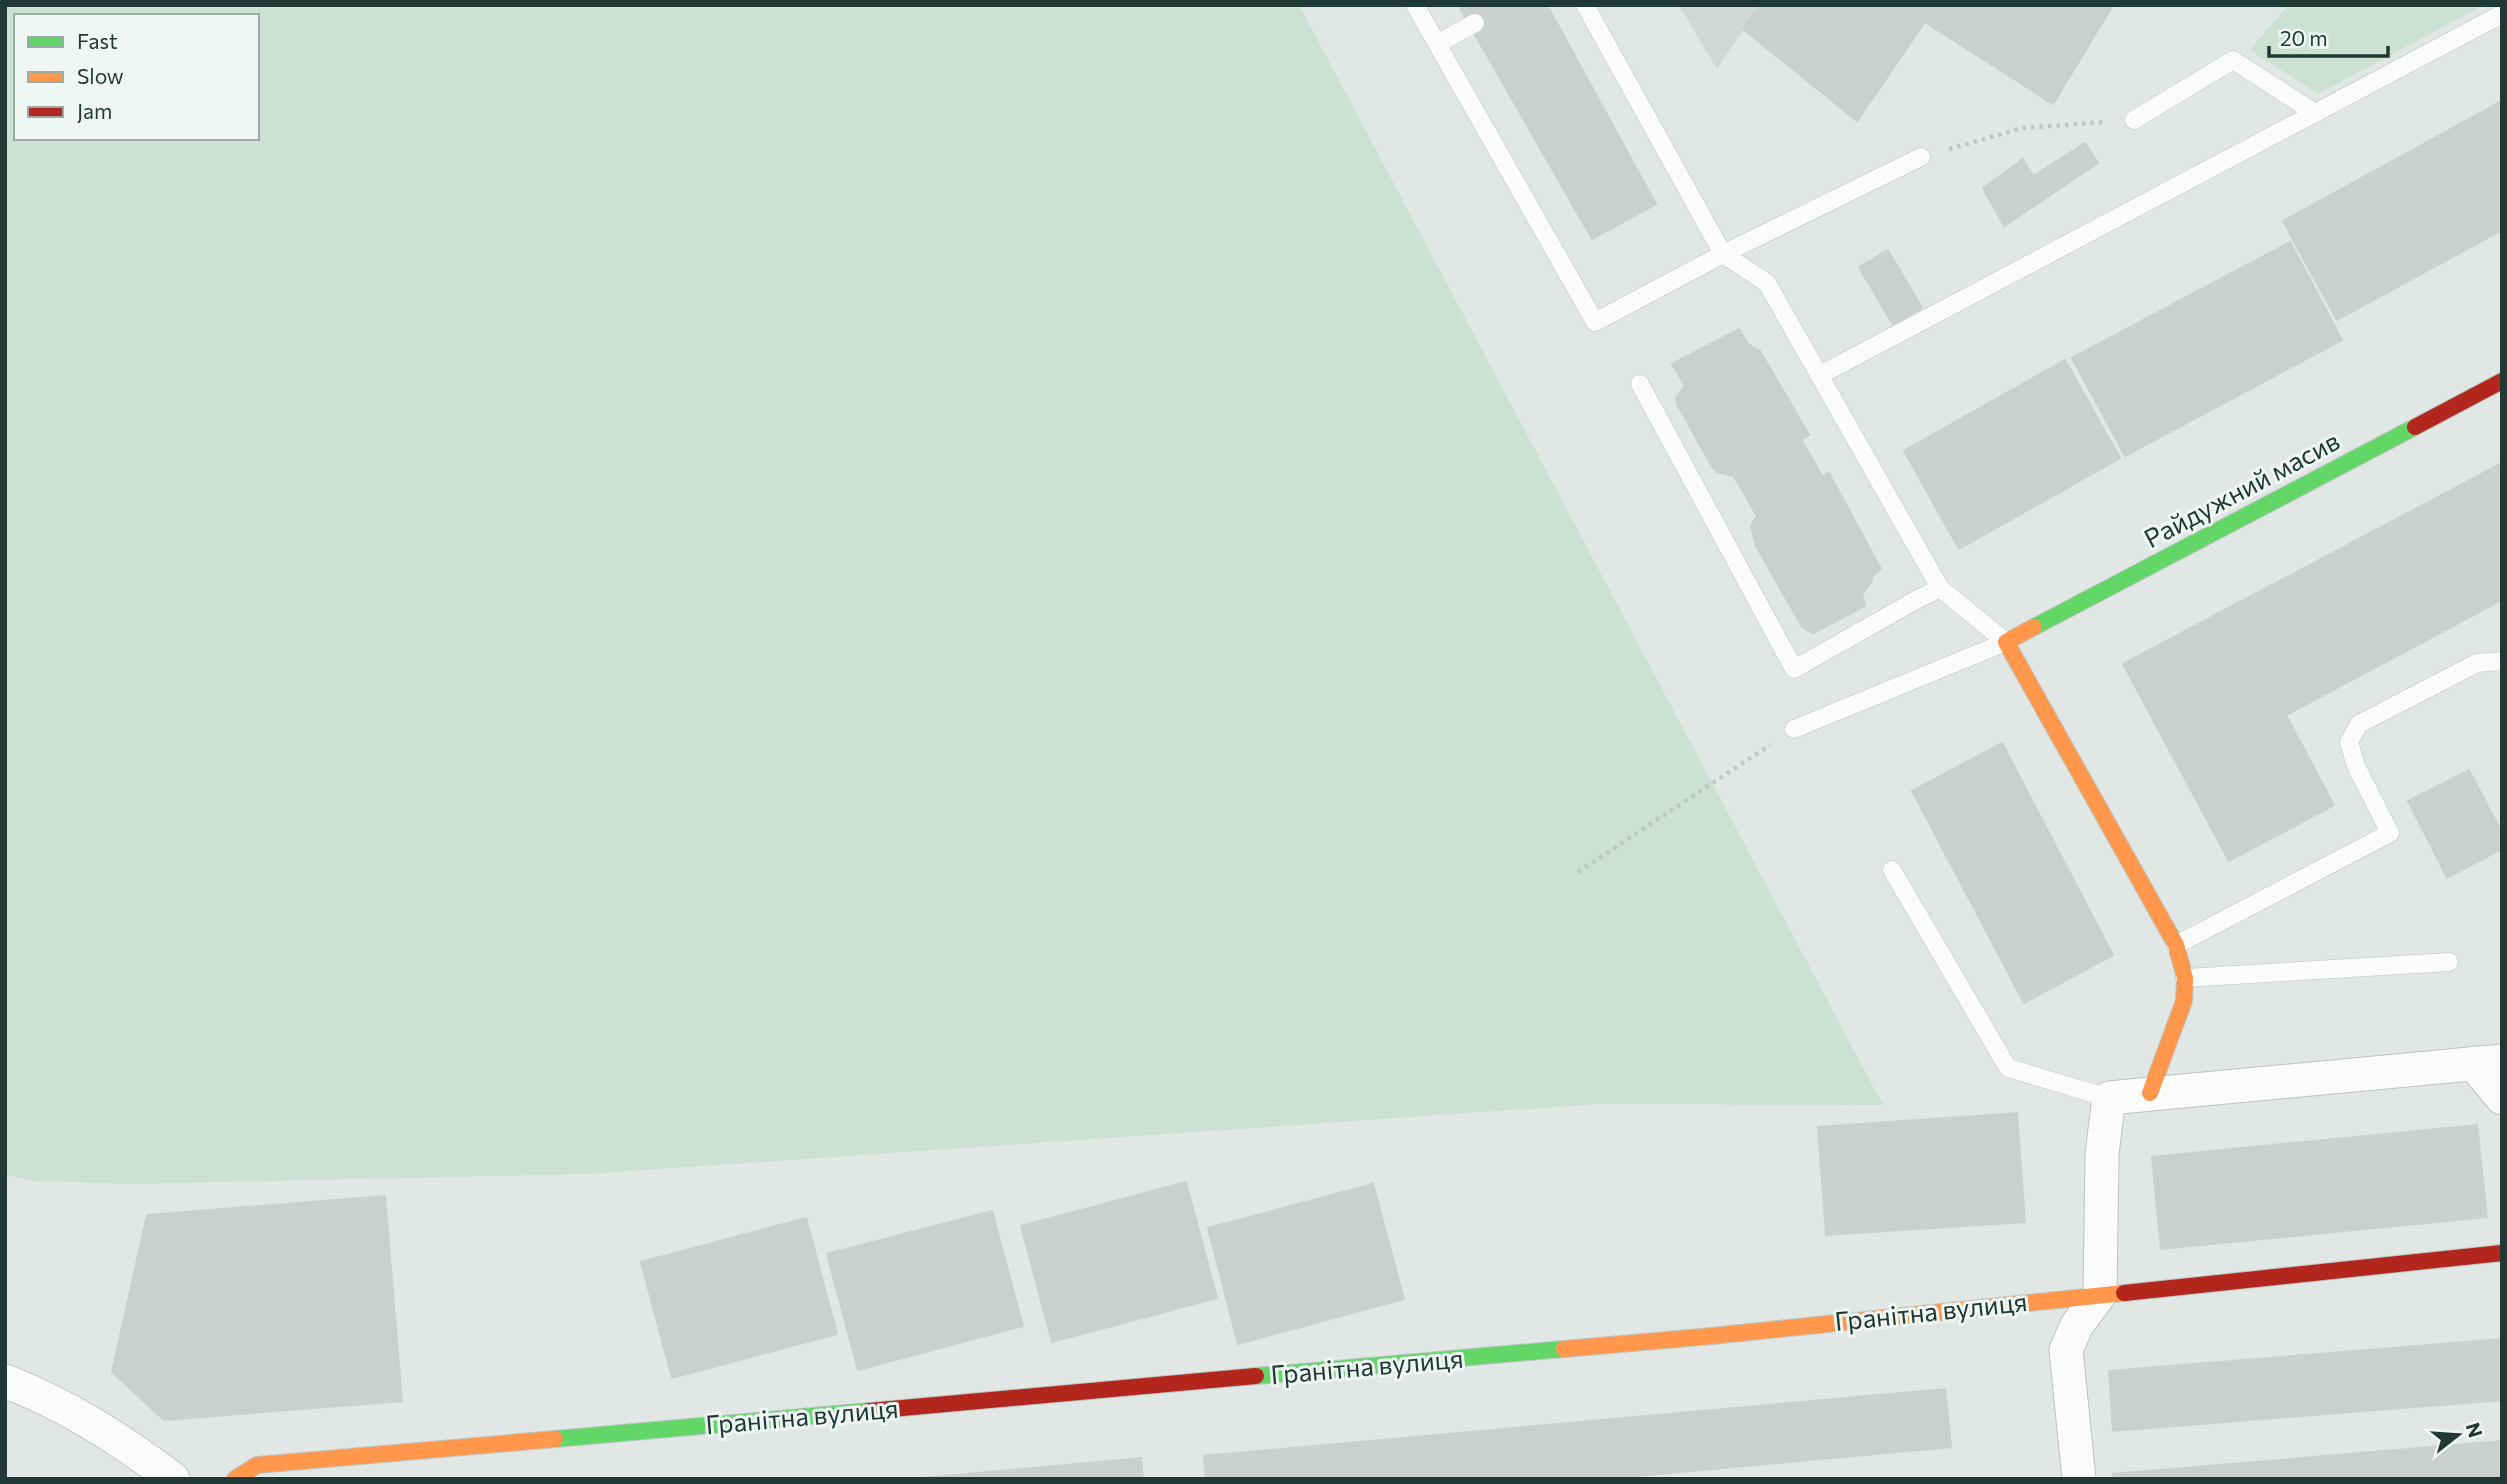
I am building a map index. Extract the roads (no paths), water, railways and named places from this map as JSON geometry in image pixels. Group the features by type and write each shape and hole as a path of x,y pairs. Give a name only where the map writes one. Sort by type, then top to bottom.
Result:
{"street":[{"name":"Райдужний масив","path":"2006,642 2502,381"},
{"path":"2006,642 2176,945 2185,978 2183,1001 2150,1093"},
{"path":"2079,1479 2066,1350 2077,1325 2100,1294 2102,1154 2109,1098 2488,1062 2502,1098"},
{"name":"Гранітна вулиця","path":"235,1479 257,1465 1712,1336 2502,1253"},
{"path":"5,1381 47,1397 70,1410 126,1443 173,1479"}],"lane":[{"path":"1415,5 1595,323 1723,254 1921,157"},
{"path":"1585,5 1723,254 1767,283 1941,588 2006,642 1794,729"},
{"path":"1820,375 2502,14"},
{"path":"1437,44 1475,23"},
{"path":"2134,120 2233,60 2315,113"},
{"path":"1640,384 1794,669 1941,588"},
{"path":"2176,945 2390,833 2356,766 2350,742 2359,724 2477,663 2502,661"},
{"path":"1892,870 2008,1068 2109,1098"},
{"path":"2185,978 2449,962"}]}
